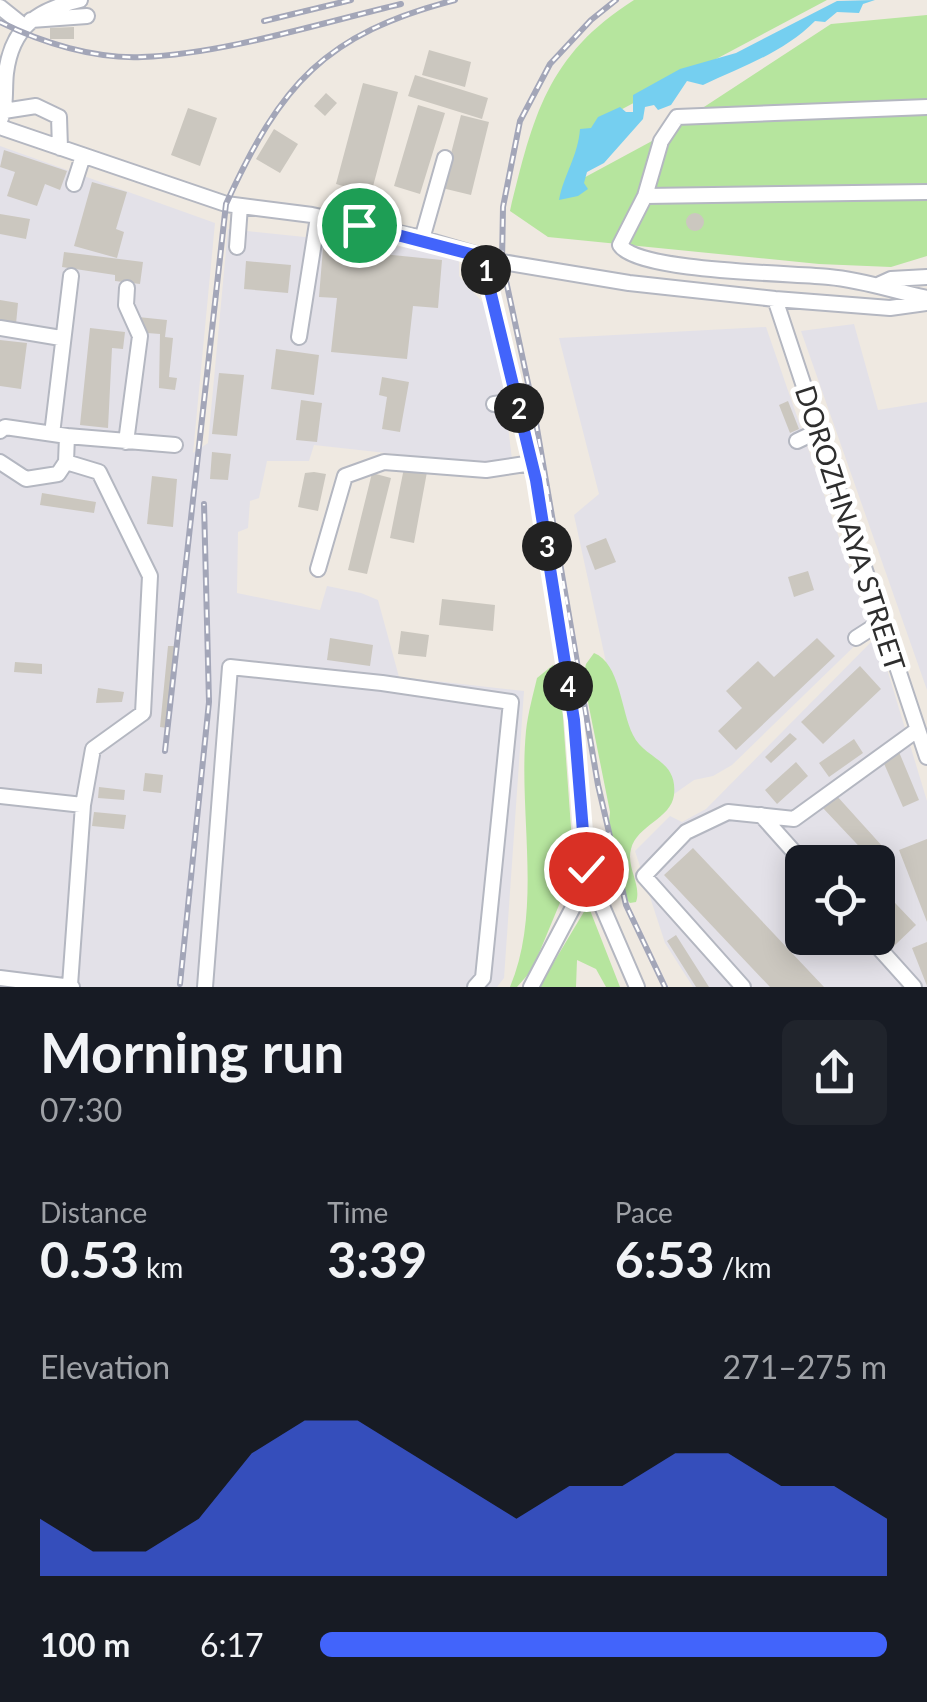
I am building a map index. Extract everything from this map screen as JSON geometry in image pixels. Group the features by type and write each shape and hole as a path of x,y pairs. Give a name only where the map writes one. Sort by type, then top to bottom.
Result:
{"street":[{"path":"1,120 5,58 43,9 80,0"},
{"path":"0,7 28,24 88,16"},
{"path":"0,33 16,42"},
{"path":"1,120 36,106 60,116 78,154"},
{"path":"927,107 677,117 661,142 645,196 620,245 636,258 879,284 927,300"},
{"path":"1,120 78,154 240,206 422,238 482,257 629,283 774,298 890,308 927,300"},
{"path":"74,184 78,134"},
{"path":"78,154 103,143"},
{"path":"422,238 444,158"},
{"path":"645,196 927,192"},
{"path":"237,247 240,206"},
{"path":"300,336 318,217"},
{"path":"482,257 532,464 574,720 586,869 637,987"},
{"path":"0,462 26,479 58,474 66,462 60,435 61,338 70,276"},
{"path":"879,284 891,279 927,277"},
{"path":"126,442 140,336 126,305 127,288"},
{"name":"DOROZHNAYA STREET","path":"774,298 927,757"},
{"path":"0,328 61,338"},
{"path":"494,404 517,401"},
{"path":"0,431 5,427 175,445"},
{"path":"797,441 818,431"},
{"path":"0,978 71,986 83,805 93,749 144,713 150,576 99,472 66,462"},
{"path":"318,569 345,476 384,462 486,470 532,464"},
{"path":"841,558 858,552"},
{"path":"856,638 882,622"},
{"path":"205,987 230,667 382,682 511,702 483,978 475,987"},
{"path":"742,987 644,876 686,832 728,812 794,819 918,730"},
{"path":"0,796 83,805"},
{"path":"760,815 787,845"},
{"path":"531,987 579,896 586,869"},
{"path":"885,955 914,987"}],"shaded area":[{"path":"0,146 215,223 193,453 208,443 228,229 459,253 459,276 494,315 513,467 314,445 309,461 267,461 259,498 250,501 248,528 238,532 237,593 320,610 327,586 361,593 378,600 399,677 524,691 504,978 497,987 0,987"},
{"path":"854,324 878,410 927,402 927,690 801,331"},
{"path":"766,327 871,630 732,765 713,776 694,780 657,806 625,750 574,515 599,494 559,338"},
{"path":"877,636 927,801 927,987 693,987 665,943 635,851 670,816 682,822 706,809"}],"green space":[{"path":"634,0 827,0 596,123 565,188 652,141 831,24 927,15 927,256 891,267 819,264 548,237 510,211 536,117 548,91 581,43"},
{"path":"594,653 603,658 615,677 633,735 666,767 674,783 672,803 640,834 631,849 637,896 636,902 630,903 611,884 605,864 610,812 583,677"},
{"path":"553,665 560,676 574,869 532,970 517,987 510,987 525,925 527,724 537,678"},
{"path":"588,905 620,987 606,987 596,969 577,960 576,987 539,987"}],"water":[{"path":"875,0 863,4 859,13 837,12 825,22 815,21 776,50 703,85 687,81 671,105 658,110 654,105 645,107 643,119 604,163 587,172 584,183 588,189 559,200 580,129 591,128 598,117 620,107 633,112 633,95 680,69 736,53 837,1"}],"building":[{"path":"74,27 74,39 50,39 50,28"},
{"path":"429,50 471,62 465,87 422,75"},
{"path":"415,75 488,98 482,119 408,96"},
{"path":"363,83 398,92 371,194 336,184"},
{"path":"326,93 337,103 325,116 314,106"},
{"path":"418,105 445,113 420,194 394,186"},
{"path":"188,108 217,118 200,166 171,155"},
{"path":"461,115 489,122 471,195 442,188"},
{"path":"274,129 298,144 280,173 256,159"},
{"path":"4,150 67,171 60,190 45,184 37,206 7,196 15,172 0,167"},
{"path":"92,182 127,192 116,229 124,232 117,258 74,246"},
{"path":"695,213 704,222 695,231 686,222"},
{"path":"0,214 30,219 26,239 0,234"},
{"path":"323,248 442,260 438,308 413,306 407,359 331,352 337,298 319,297"},
{"path":"64,252 143,262 140,284 115,281 115,275 62,267"},
{"path":"246,261 291,265 288,293 244,289"},
{"path":"0,300 18,303 16,324 0,322"},
{"path":"138,317 167,320 165,337 173,338 169,377 177,378 175,390 159,388 160,334 147,333"},
{"path":"90,328 125,332 123,349 112,348 108,428 80,425"},
{"path":"0,340 27,343 21,389 0,386"},
{"path":"276,349 319,355 314,395 271,389"},
{"path":"219,373 244,375 237,436 212,434"},
{"path":"382,377 409,382 400,432 382,429 387,397 379,395"},
{"path":"301,400 322,403 317,442 296,440"},
{"path":"788,401 799,429 790,433 779,405"},
{"path":"212,452 231,454 228,480 210,479"},
{"path":"404,468 427,472 414,543 390,538"},
{"path":"305,473 326,474 318,511 298,507"},
{"path":"372,473 391,478 367,574 348,570"},
{"path":"152,476 177,479 173,527 147,524"},
{"path":"42,493 96,502 94,513 40,505"},
{"path":"606,538 616,562 595,570 586,546"},
{"path":"808,571 814,590 794,597 788,577"},
{"path":"442,599 495,605 493,631 439,625"},
{"path":"401,631 429,635 426,657 398,654"},
{"path":"330,638 373,645 370,666 327,660"},
{"path":"817,638 835,656 736,750 718,731 742,708 726,691 758,661 774,677"},
{"path":"168,646 175,646 167,728 160,727"},
{"path":"15,662 42,664 42,674 14,672"},
{"path":"860,666 881,689 823,744 801,722"},
{"path":"98,688 124,692 122,702 96,703"},
{"path":"790,733 797,739 771,763 765,757"},
{"path":"854,739 863,753 829,777 819,763"},
{"path":"899,752 919,800 903,807 882,759"},
{"path":"796,762 808,776 777,804 765,790"},
{"path":"145,773 163,775 161,793 143,791"},
{"path":"99,787 125,790 124,800 98,798"},
{"path":"836,795 881,845 858,845 822,807"},
{"path":"94,812 126,815 124,829 92,826"},
{"path":"927,839 927,922 899,850"},
{"path":"693,848 785,946 785,955 794,955 824,987 770,987 664,875"},
{"path":"895,903 916,925 895,945"},
{"path":"676,935 709,987 696,987 667,941"},
{"path":"927,942 927,986 912,948"}],"railway":[{"path":"264,21 351,0"},
{"path":"165,751 226,204 267,126 312,70 372,29 455,0"},
{"path":"616,0 591,20 550,64 520,121 503,207 502,262 534,411 598,785 626,905 665,987"},
{"path":"0,22 69,48 142,57 238,44 401,4"},
{"path":"180,984 209,702 204,504"}],"route":[{"path":"359,225 482,257 536,480 574,720 586,869"}]}
